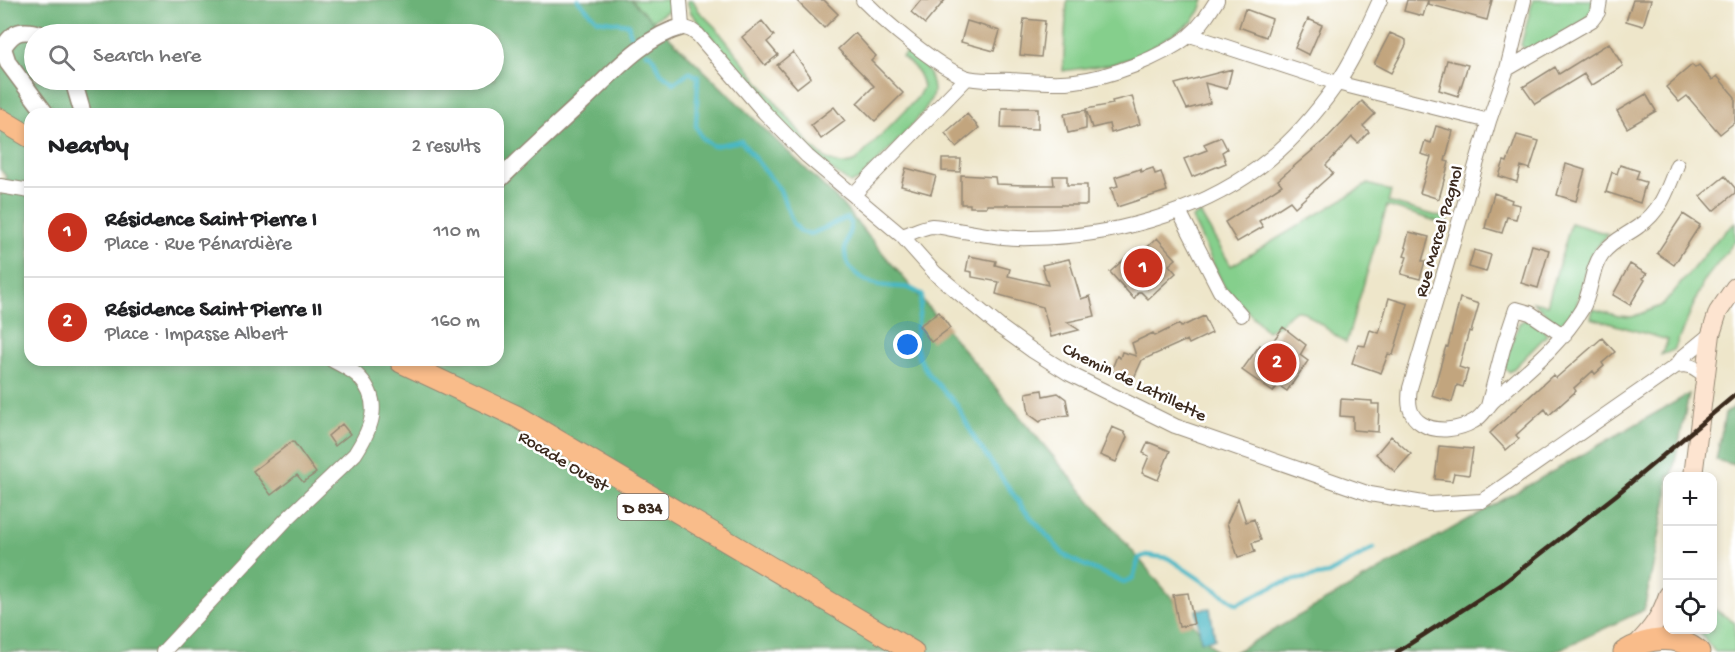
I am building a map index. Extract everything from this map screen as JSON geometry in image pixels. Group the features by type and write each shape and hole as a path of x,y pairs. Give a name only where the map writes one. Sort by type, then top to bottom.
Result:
{"main road":[{"path":"0,119 24,133"},
{"path":"1694,472 1711,334 1718,312 1735,287"},
{"name":"Rocade Ouest","path":"407,366 885,652"},
{"path":"410,366 516,416 914,652"},
{"path":"1630,648 1653,628 1663,612"},
{"path":"1630,648 1657,639 1694,644"}],"street":[{"path":"504,175 654,38 682,27 680,0"},
{"path":"863,0 938,62 967,78 1050,83 1074,82 1097,77 1171,48 1200,25 1217,0"},
{"path":"902,236 931,226 999,237 1071,236 1110,230 1179,211 1228,188 1260,167 1290,140 1317,110 1337,83 1380,0"},
{"name":"Rue Marcel Pagnol","path":"1524,0 1507,69 1489,121 1410,388 1408,405 1417,421 1428,427 1446,430 1476,420 1488,406 1564,336 1584,307 1600,257 1606,248 1641,225 1654,213 1665,196 1677,165"},
{"path":"1507,69 1592,20 1598,12 1600,0"},
{"name":"Chemin de Latrillette","path":"682,27 698,36 807,156 902,236 935,273 1000,327 1068,373 1175,426 1370,494 1429,504 1482,501 1676,366 1683,357 1711,334"},
{"path":"24,31 8,39 1,50 24,84"},
{"path":"1190,35 1337,83 1489,121"},
{"path":"854,194 967,78"},
{"path":"28,90 42,108"},
{"path":"76,90 81,108"},
{"path":"0,186 24,189"},
{"path":"1179,211 1220,291 1241,315"},
{"path":"1488,406 1516,309 1530,313 1564,336"},
{"path":"1676,366 1686,364 1693,366 1706,376"},
{"path":"163,652 286,520 355,454 360,446 373,413 374,400 358,376 342,366"}],"green space":[{"path":"0,0 631,0 840,202 1217,652 0,652 0,181 7,178 0,169"},
{"path":"631,0 671,0 674,7 652,21"},
{"path":"693,0 699,11 715,27 810,145 831,161 843,164 856,161 917,98 923,87 916,70 902,57 908,49 922,62 929,73 933,92 930,101 888,151 858,181 850,183 820,162 790,132 691,13 687,1"},
{"path":"1067,0 1204,0 1192,22 1138,56 1113,64 1063,71"},
{"path":"1533,0 1593,0 1592,9 1584,21 1529,53 1521,45"},
{"path":"1368,184 1391,191 1388,202 1448,219 1446,224 1387,206 1346,343 1304,312 1299,311 1293,312 1267,331 1224,287 1192,218 1200,213 1231,266"},
{"path":"1571,223 1608,234 1592,253 1586,266 1576,308 1559,325 1533,302 1547,305"},
{"path":"1735,223 1735,241 1704,281 1674,350 1661,355 1668,340 1591,318 1593,309 1632,317 1663,305 1719,237"},
{"path":"1526,319 1541,327 1547,335 1510,372 1504,368 1519,323"},
{"path":"1689,394 1673,472 1663,472 1663,517 1644,610 1554,652 1235,652"},
{"path":"1735,406 1735,465 1716,460 1725,414"},
{"path":"1717,611 1735,623 1735,652 1715,652 1701,634 1717,634"}],"water":[{"path":"1210,608 1215,639 1201,641 1196,610"}],"building":[{"path":"796,0 824,0 838,14 824,28"},
{"path":"921,0 945,0 925,24 911,12"},
{"path":"1407,0 1428,0 1423,16 1404,11"},
{"path":"1428,0 1492,0 1487,20 1428,4"},
{"path":"1633,0 1651,0 1643,26 1626,21"},
{"path":"1245,9 1272,19 1266,37 1239,27"},
{"path":"1024,19 1045,21 1041,57 1020,55"},
{"path":"1308,19 1322,25 1309,55 1295,48"},
{"path":"762,21 774,36 767,42 778,55 765,65 742,37"},
{"path":"967,21 1000,31 994,51 961,42"},
{"path":"855,33 876,56 871,61 903,93 875,121 857,103 874,86 838,49"},
{"path":"1390,33 1406,40 1406,45 1391,73 1374,64"},
{"path":"1609,43 1623,66 1591,86 1584,74 1535,104 1523,87 1555,67 1559,74"},
{"path":"793,52 811,77 797,88 777,65"},
{"path":"1447,60 1468,65 1458,96 1439,90"},
{"path":"1692,65 1695,68 1699,65 1712,80 1717,76 1735,97 1735,122 1720,134 1687,96 1679,102 1666,87"},
{"path":"1232,69 1227,89 1205,83 1210,103 1187,109 1175,84"},
{"path":"1646,94 1656,111 1627,128 1617,111"},
{"path":"1132,96 1140,124 1111,133 1109,124 1092,128 1086,109 1113,104 1112,101"},
{"path":"1362,101 1375,114 1363,126 1369,132 1358,143 1352,137 1326,165 1333,173 1295,207 1290,201 1259,221 1263,227 1237,242 1225,222 1282,185 1278,180 1328,137"},
{"path":"834,107 845,121 821,139 811,125"},
{"path":"1002,108 1038,108 1038,129 1001,128"},
{"path":"1086,110 1086,129 1068,133 1064,114"},
{"path":"967,114 979,128 956,147 945,133"},
{"path":"1436,126 1453,131 1445,161 1449,162 1439,199 1420,193 1431,157 1421,154 1425,141 1431,143"},
{"path":"1517,135 1539,141 1530,169 1521,166 1517,182 1499,176"},
{"path":"1221,137 1227,149 1222,152 1226,163 1192,177 1184,159 1207,150 1204,144"},
{"path":"942,159 961,159 960,172 942,171"},
{"path":"1566,164 1585,170 1576,201 1557,195"},
{"path":"1620,165 1639,171 1636,179 1646,182 1640,203 1606,192 1612,172 1617,174"},
{"path":"906,168 936,176 931,194 901,186"},
{"path":"1153,168 1155,174 1161,172 1167,191 1117,207 1111,188 1118,186 1115,177 1140,169 1141,172"},
{"path":"961,175 995,177 996,184 1026,185 1054,185 1053,176 1067,176 1067,185 1087,185 1087,205 970,207 970,204 961,204"},
{"path":"1725,176 1735,188 1735,193 1713,211 1700,196"},
{"path":"1494,193 1512,200 1511,203 1520,205 1516,219 1507,217 1502,233 1485,228"},
{"path":"1683,214 1700,225 1674,265 1657,253"},
{"path":"1409,232 1429,237 1422,261 1425,261 1420,279 1401,274 1407,257 1404,256"},
{"path":"1157,238 1176,259 1169,265 1176,273 1148,299 1138,292 1134,299 1110,272 1132,252 1137,257"},
{"path":"1532,245 1549,250 1538,288 1521,283"},
{"path":"1474,250 1491,255 1486,272 1469,267"},
{"path":"969,256 996,261 995,265 1010,269 1008,276 1048,285 1042,265 1069,259 1081,299 1090,296 1095,316 1067,322 1079,330 1051,337 1043,307 996,294 999,282 972,277 972,272 966,271"},
{"path":"1630,264 1647,274 1642,278 1645,280 1630,305 1613,295"},
{"path":"1389,298 1408,304 1393,355 1388,354 1381,373 1352,363 1358,345 1365,346 1370,330 1379,333"},
{"path":"1460,298 1479,304 1459,367 1468,370 1463,387 1457,385 1452,402 1432,396 1446,346 1448,347"},
{"path":"939,312 950,328 931,342 919,326"},
{"path":"1204,316 1212,333 1189,344 1187,340 1142,360 1133,380 1111,371 1117,356 1120,358 1122,352 1136,356 1132,343 1153,333 1155,336 1179,324 1181,327"},
{"path":"1283,327 1306,345 1300,355 1308,361 1287,391 1278,385 1273,392 1242,370 1260,345 1267,350"},
{"path":"1602,338 1615,352 1602,363 1604,366 1595,374 1593,371 1574,388 1576,391 1549,415 1545,409 1516,435 1519,439 1506,450 1490,433 1553,375 1556,378"},
{"path":"1042,390 1043,396 1058,393 1066,399 1069,415 1043,419 1040,422 1029,414 1026,393"},
{"path":"1341,399 1372,401 1372,404 1379,404 1378,432 1353,430 1353,417 1340,416"},
{"path":"342,424 350,434 335,446 328,436"},
{"path":"1112,427 1124,432 1127,437 1116,462 1100,455"},
{"path":"1391,436 1411,454 1395,472 1376,454"},
{"path":"293,441 316,473 303,482 297,475 271,495 253,471"},
{"path":"1148,442 1170,451 1158,480 1142,473 1149,456 1143,453"},
{"path":"1439,446 1473,449 1469,475 1454,473 1452,481 1435,479"},
{"path":"1238,498 1246,522 1254,519 1261,540 1252,543 1255,552 1238,557 1227,523"},
{"path":"1188,593 1194,624 1179,627 1173,595"}],"waterway":[{"path":"578,0 597,20 628,24 631,36"},
{"path":"646,53 651,54 661,73 674,83 689,72 698,77 696,126 702,138 713,146 741,141 780,190 793,223 801,232 811,234 847,218 851,223 845,252 853,271 872,283 908,288 922,295 915,342 919,358 929,375 957,405 976,441 1023,508 1064,555 1124,582 1133,578 1139,558 1146,555 1168,558 1237,604 1276,585 1328,574 1374,548"}],"railway":[{"path":"1397,652 1501,585 1616,495 1735,395"}],"place":[{"name":"Résidence Saint Pierre I","path":"1143,268"},
{"name":"Résidence Saint Pierre II","path":"1277,363"}]}
